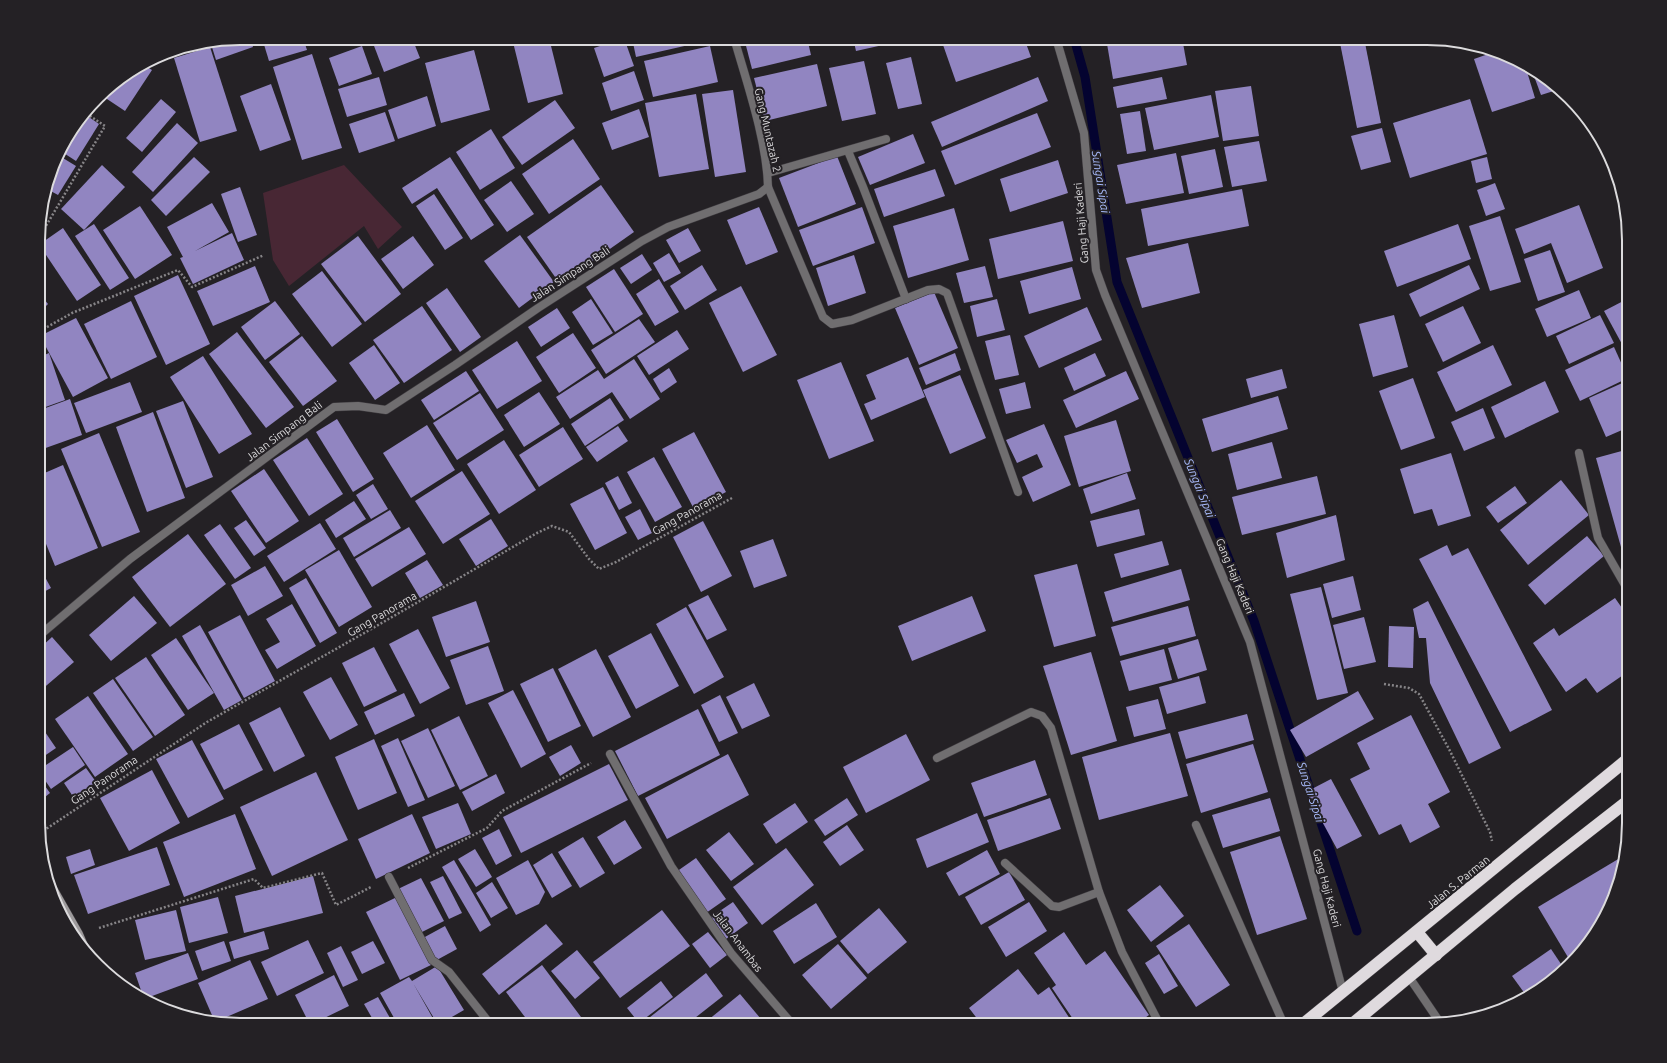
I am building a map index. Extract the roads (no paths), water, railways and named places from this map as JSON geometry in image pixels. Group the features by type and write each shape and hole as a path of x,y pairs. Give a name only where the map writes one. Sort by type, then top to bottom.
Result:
{"highway":[{"name":"Jalan S. Parman","path":"1310,1018 1499,866 1622,764"},
{"path":"1359,1018 1515,889 1622,805"},
{"path":"1417,932 1436,955"}],"street":[{"name":"Gang Muntazah 2","path":"642,241 668,228 759,194 768,187 768,173 758,124 736,45"},
{"name":"Gang Haji Kaderi","path":"1058,45 1084,133 1096,270 1250,642 1342,992"},
{"path":"768,173 886,139"},
{"path":"848,151 906,299"},
{"path":"768,187 823,317 832,324 852,320 928,290 939,289 947,293 1018,492"},
{"name":"Jalan Simpang Bali","path":"45,631 130,559 334,406 358,406 386,410 538,308 642,241"},
{"path":"1579,452 1598,538 1622,580"},
{"path":"937,758 1032,712 1042,716 1051,728 1099,892 1122,952 1156,1018"},
{"name":"Jalan Anambas","path":"610,754 672,866 731,953 787,1018"},
{"path":"1196,825 1281,1018"},
{"path":"1005,863 1052,906 1059,907 1099,892"},
{"path":"389,878 432,960 449,972 485,1018"},
{"path":"67,912 77,930"},
{"path":"1409,977 1438,1018"}],"waterway":[{"name":"Sungai Sipai","path":"1076,45 1085,77 1117,282 1254,621 1357,931"}]}
